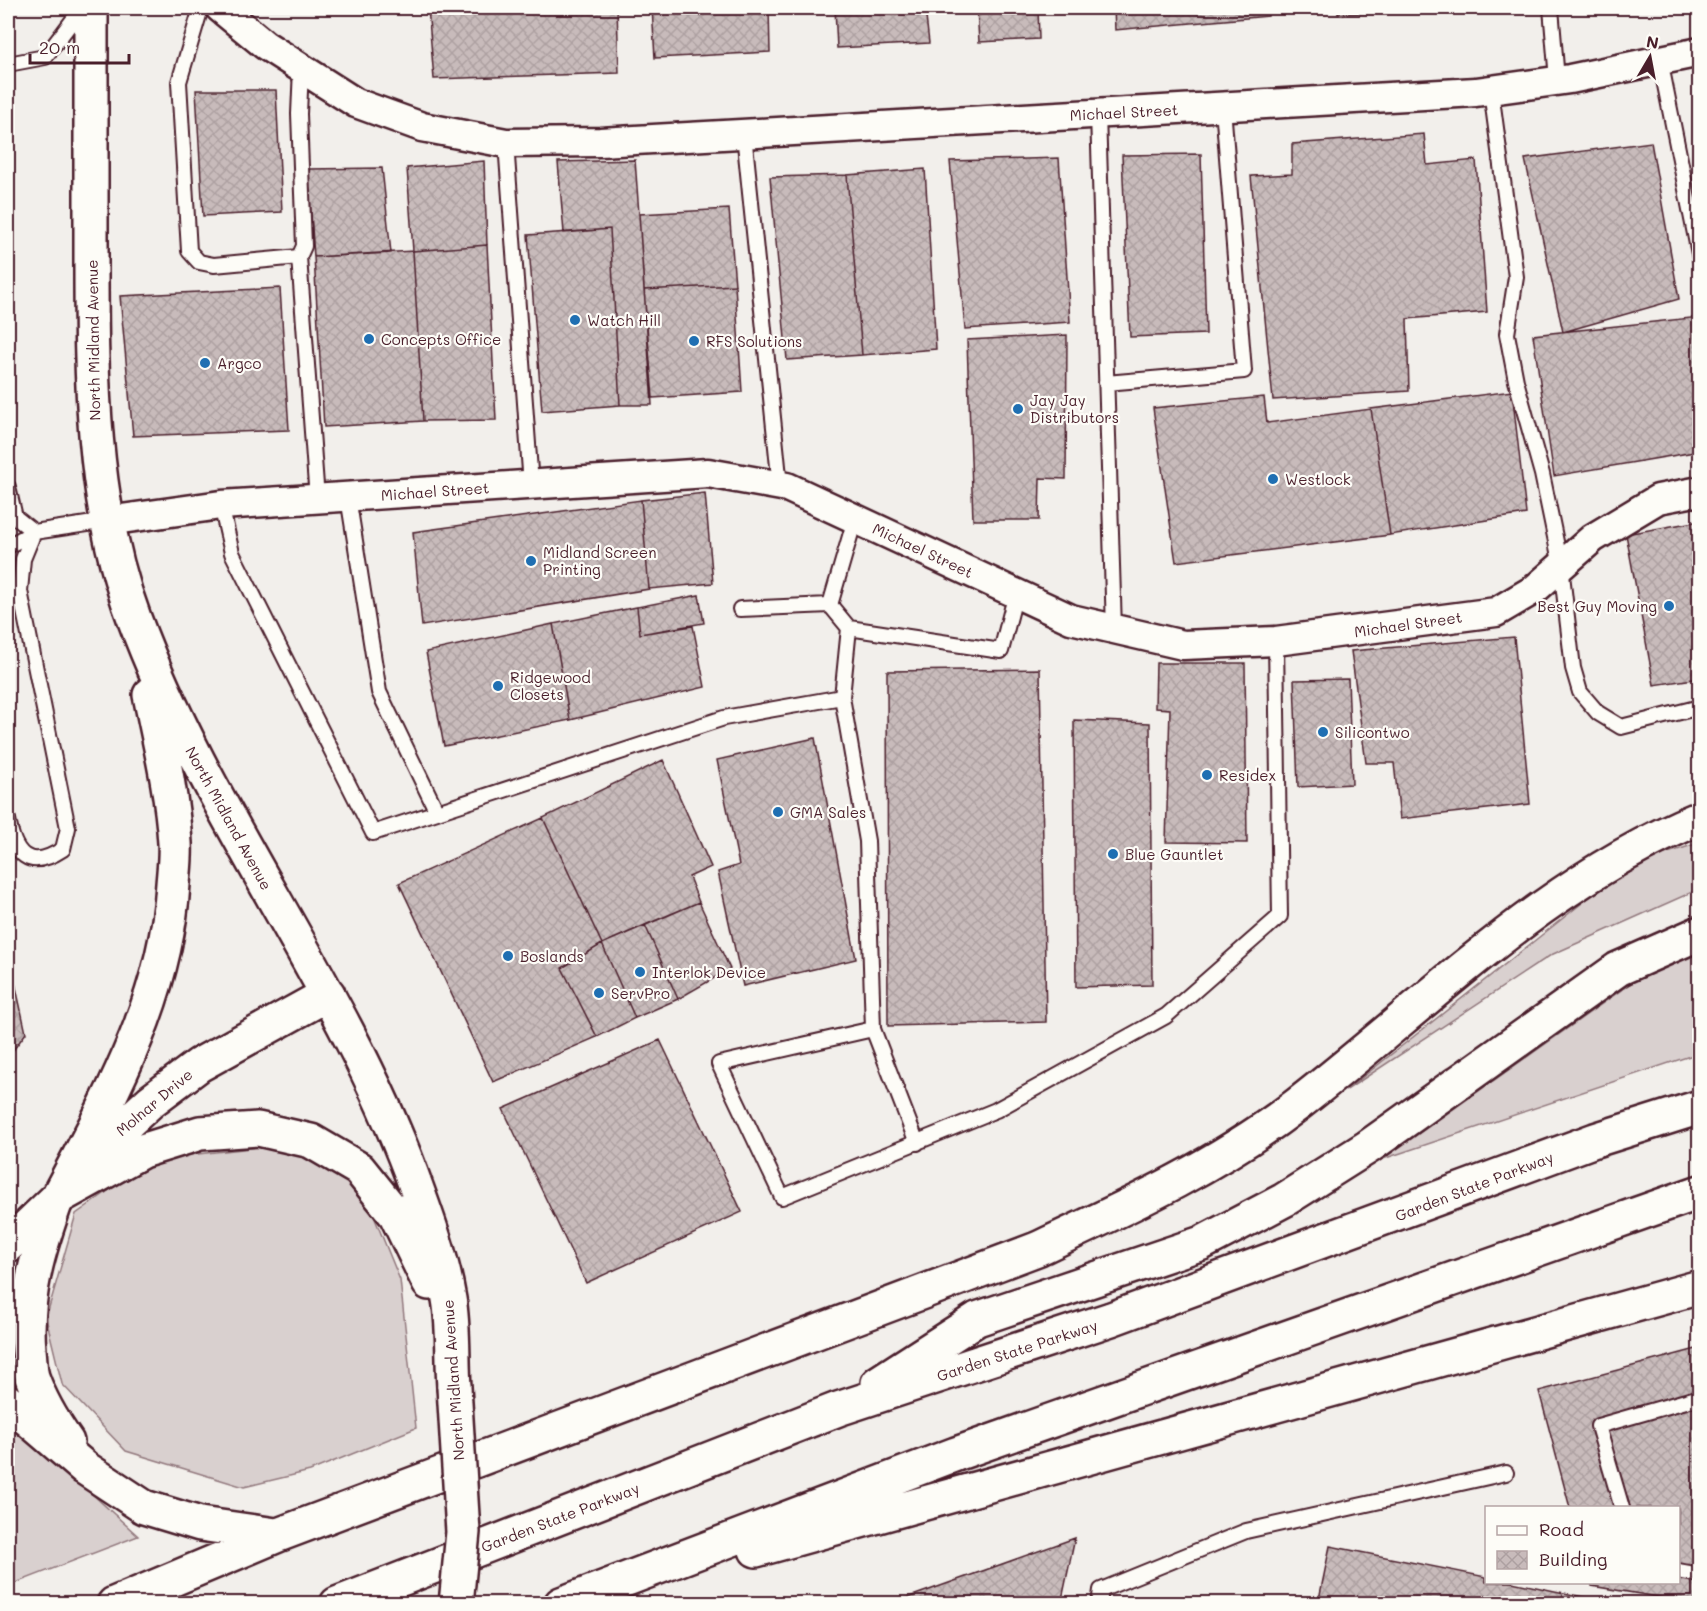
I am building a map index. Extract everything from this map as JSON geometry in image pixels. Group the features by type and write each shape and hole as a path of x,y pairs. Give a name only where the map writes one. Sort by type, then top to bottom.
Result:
{"main road":[{"name":"North Midland Avenue","path":"91,8 91,369 107,521 132,613 165,698 209,786 328,994 394,1130 426,1214 449,1300 463,1532 456,1604"},
{"path":"85,1468 52,1421 32,1375 27,1330 31,1282 42,1238 57,1198 109,1099 138,1036 160,972 171,916 175,845 167,775 132,613"},
{"path":"114,1604 278,1535 1037,1249 1142,1200 1221,1155 1296,1106 1513,930 1587,875 1671,830 1700,818"},
{"path":"838,1409 976,1319 1202,1243 1284,1200 1368,1147 1618,969 1700,933"},
{"name":"Molnar Drive","path":"8,1245 57,1198 100,1148 151,1101 199,1065 328,994"},
{"name":"Garden State Parkway","path":"337,1604 838,1409 1167,1299 1596,1140 1700,1107"},
{"path":"57,1198 142,1151 200,1133 258,1129 311,1141 359,1169 396,1215 428,1278 454,1387"},
{"path":"564,1603 956,1454 1700,1192"},
{"path":"564,1603 1700,1287"},
{"path":"8,1402 85,1468 144,1507 200,1524 278,1535"}],"street":[{"name":"Michael Street","path":"220,8 265,45 356,103 422,127 506,143 600,142 1491,90 1557,80 1700,52"},
{"name":"Michael Street","path":"107,521 221,505 708,473 780,486 1071,619 1183,645 1276,641 1496,612 1535,589 1593,538 1658,499 1700,491"}],"lane":[{"path":"8,64 45,57 82,8"},
{"path":"201,8 179,82 189,251 199,262 214,265 299,257"},
{"path":"1551,8 1557,80"},
{"path":"1660,60 1700,260"},
{"path":"301,68 299,114 304,246 299,257 317,499"},
{"path":"1491,90 1516,277 1508,334 1516,381 1542,474 1561,566 1573,668 1580,692 1598,713 1621,727 1700,707"},
{"path":"1106,383 1244,371 1223,107"},
{"path":"1098,114 1114,629"},
{"path":"744,134 780,486"},
{"path":"506,143 531,485"},
{"path":"8,488 15,517 34,532"},
{"path":"348,497 379,692 436,812"},
{"path":"221,505 232,553 373,833 724,718 842,697"},
{"path":"830,605 855,519"},
{"path":"8,546 34,532 107,521"},
{"path":"8,819 15,848 30,860 47,860 63,849 68,828 20,591 23,559 34,532"},
{"path":"830,605 849,628 1001,651 1016,593"},
{"path":"740,609 830,605"},
{"path":"849,628 842,697 867,841 873,1029 916,1143"},
{"path":"873,1029 719,1064 782,1197 996,1110 1167,1016 1280,916 1276,641"},
{"path":"1621,1506 1598,1426 1700,1397"},
{"path":"1099,1604 1101,1590 1246,1531 1506,1473"},
{"path":"1680,1570 1700,1575"}],"shaded area":[{"path":"1699,843 1699,889 1551,955 1345,1091 1630,865"},
{"path":"1699,947 1699,1053 1383,1159 1651,969"},
{"path":"278,1145 362,1187 400,1280 416,1428 310,1471 244,1487 126,1451 62,1384 46,1318 76,1214 153,1159"},
{"path":"8,1417 138,1536 8,1586"}],"building":[{"path":"428,8 617,8 619,73 434,79"},
{"path":"652,8 769,8 770,52 655,58"},
{"path":"835,8 925,8 929,43 837,48"},
{"path":"977,8 1038,8 1039,39 979,42"},
{"path":"1114,8 1268,8 1268,16 1115,30"},
{"path":"1338,8 1487,8 1488,10 1338,14"},
{"path":"196,90 276,90 282,212 203,216"},
{"path":"1424,134 1427,165 1476,160 1487,312 1407,319 1409,391 1273,400 1251,176 1292,174 1292,144"},
{"path":"1651,142 1679,299 1563,332 1525,159"},
{"path":"1201,154 1206,334 1130,337 1122,155"},
{"path":"1059,158 1070,322 965,329 950,161"},
{"path":"635,160 652,405 620,405 610,229 564,233 558,162"},
{"path":"484,161 487,245 413,251 407,168"},
{"path":"382,168 391,253 314,257 308,169"},
{"path":"925,169 936,349 862,355 847,175"},
{"path":"847,175 862,355 787,360 770,177"},
{"path":"729,209 735,285 644,290 639,214"},
{"name":"Watch Hill","path":"610,229 620,405 542,411 528,235"},
{"path":"487,245 496,420 423,421 413,251"},
{"name":"Concepts Office","path":"413,251 423,421 324,427 314,257"},
{"name":"RFS Solutions","path":"735,285 742,392 653,398 644,290"},
{"name":"Argco","path":"280,288 289,430 133,436 120,296"},
{"path":"1700,317 1700,451 1554,476 1533,335"},
{"name":"Jay Jay Distributors","path":"1067,335 1066,479 1040,478 1039,520 973,520 967,340"},
{"path":"1512,391 1526,514 1390,535 1371,409"},
{"name":"Westlock","path":"1264,397 1267,423 1371,409 1390,535 1176,562 1153,408"},
{"path":"705,493 713,583 649,589 641,500"},
{"name":"Midland Screen Printing","path":"641,500 649,589 422,626 413,532"},
{"name":"Best Guy Moving","path":"1700,521 1700,678 1654,685 1626,534"},
{"path":"699,595 704,623 640,634 637,607"},
{"path":"637,607 640,634 693,626 705,687 570,720 553,624"},
{"name":"Ridgewood Closets","path":"553,624 570,720 444,746 426,652"},
{"path":"1514,637 1530,804 1400,819 1394,763 1366,763 1351,651"},
{"name":"Residex","path":"1156,663 1245,663 1247,843 1166,842 1170,709 1155,708"},
{"path":"1040,669 1046,1022 888,1026 887,671"},
{"name":"Silicontwo","path":"1348,679 1352,784 1298,787 1294,680"},
{"name":"Blue Gauntlet","path":"1074,720 1150,723 1152,985 1076,987"},
{"name":"GMA Sales","path":"815,738 856,959 743,986 718,872 739,865 717,760"},
{"path":"663,760 711,867 689,877 699,902 602,944 543,818"},
{"name":"Boslands","path":"543,818 602,944 562,968 597,1037 493,1082 399,883"},
{"path":"699,902 730,969 678,999 645,925"},
{"name":"Interlok Device","path":"645,925 678,999 635,1018 602,944"},
{"name":"ServPro","path":"602,944 635,1018 597,1037 562,968"},
{"path":"8,951 26,1033 8,1057"},
{"path":"660,1040 742,1212 586,1283 503,1109"},
{"path":"1700,1348 1700,1604 1592,1586 1592,1584 1680,1584 1680,1506 1569,1506 1539,1391"},
{"path":"1075,1538 1061,1604 890,1604"},
{"path":"1330,1546 1485,1577 1485,1584 1521,1584 1616,1604 1318,1604"},
{"path":"1119,1597 1154,1604 1117,1604"}],"place":[{"name":"Watch Hill","path":"575,320"},
{"name":"Concepts Office","path":"369,339"},
{"name":"RFS Solutions","path":"694,341"},
{"name":"Argco","path":"205,363"},
{"name":"Jay Jay Distributors","path":"1018,409"},
{"name":"Westlock","path":"1273,479"},
{"name":"Midland Screen Printing","path":"531,561"},
{"name":"Best Guy Moving","path":"1669,606"},
{"name":"Ridgewood Closets","path":"498,686"},
{"name":"Silicontwo","path":"1323,732"},
{"name":"Residex","path":"1207,775"},
{"name":"GMA Sales","path":"778,812"},
{"name":"Blue Gauntlet","path":"1113,854"},
{"name":"Boslands","path":"508,956"},
{"name":"Interlok Device","path":"640,972"},
{"name":"ServPro","path":"599,993"}]}
